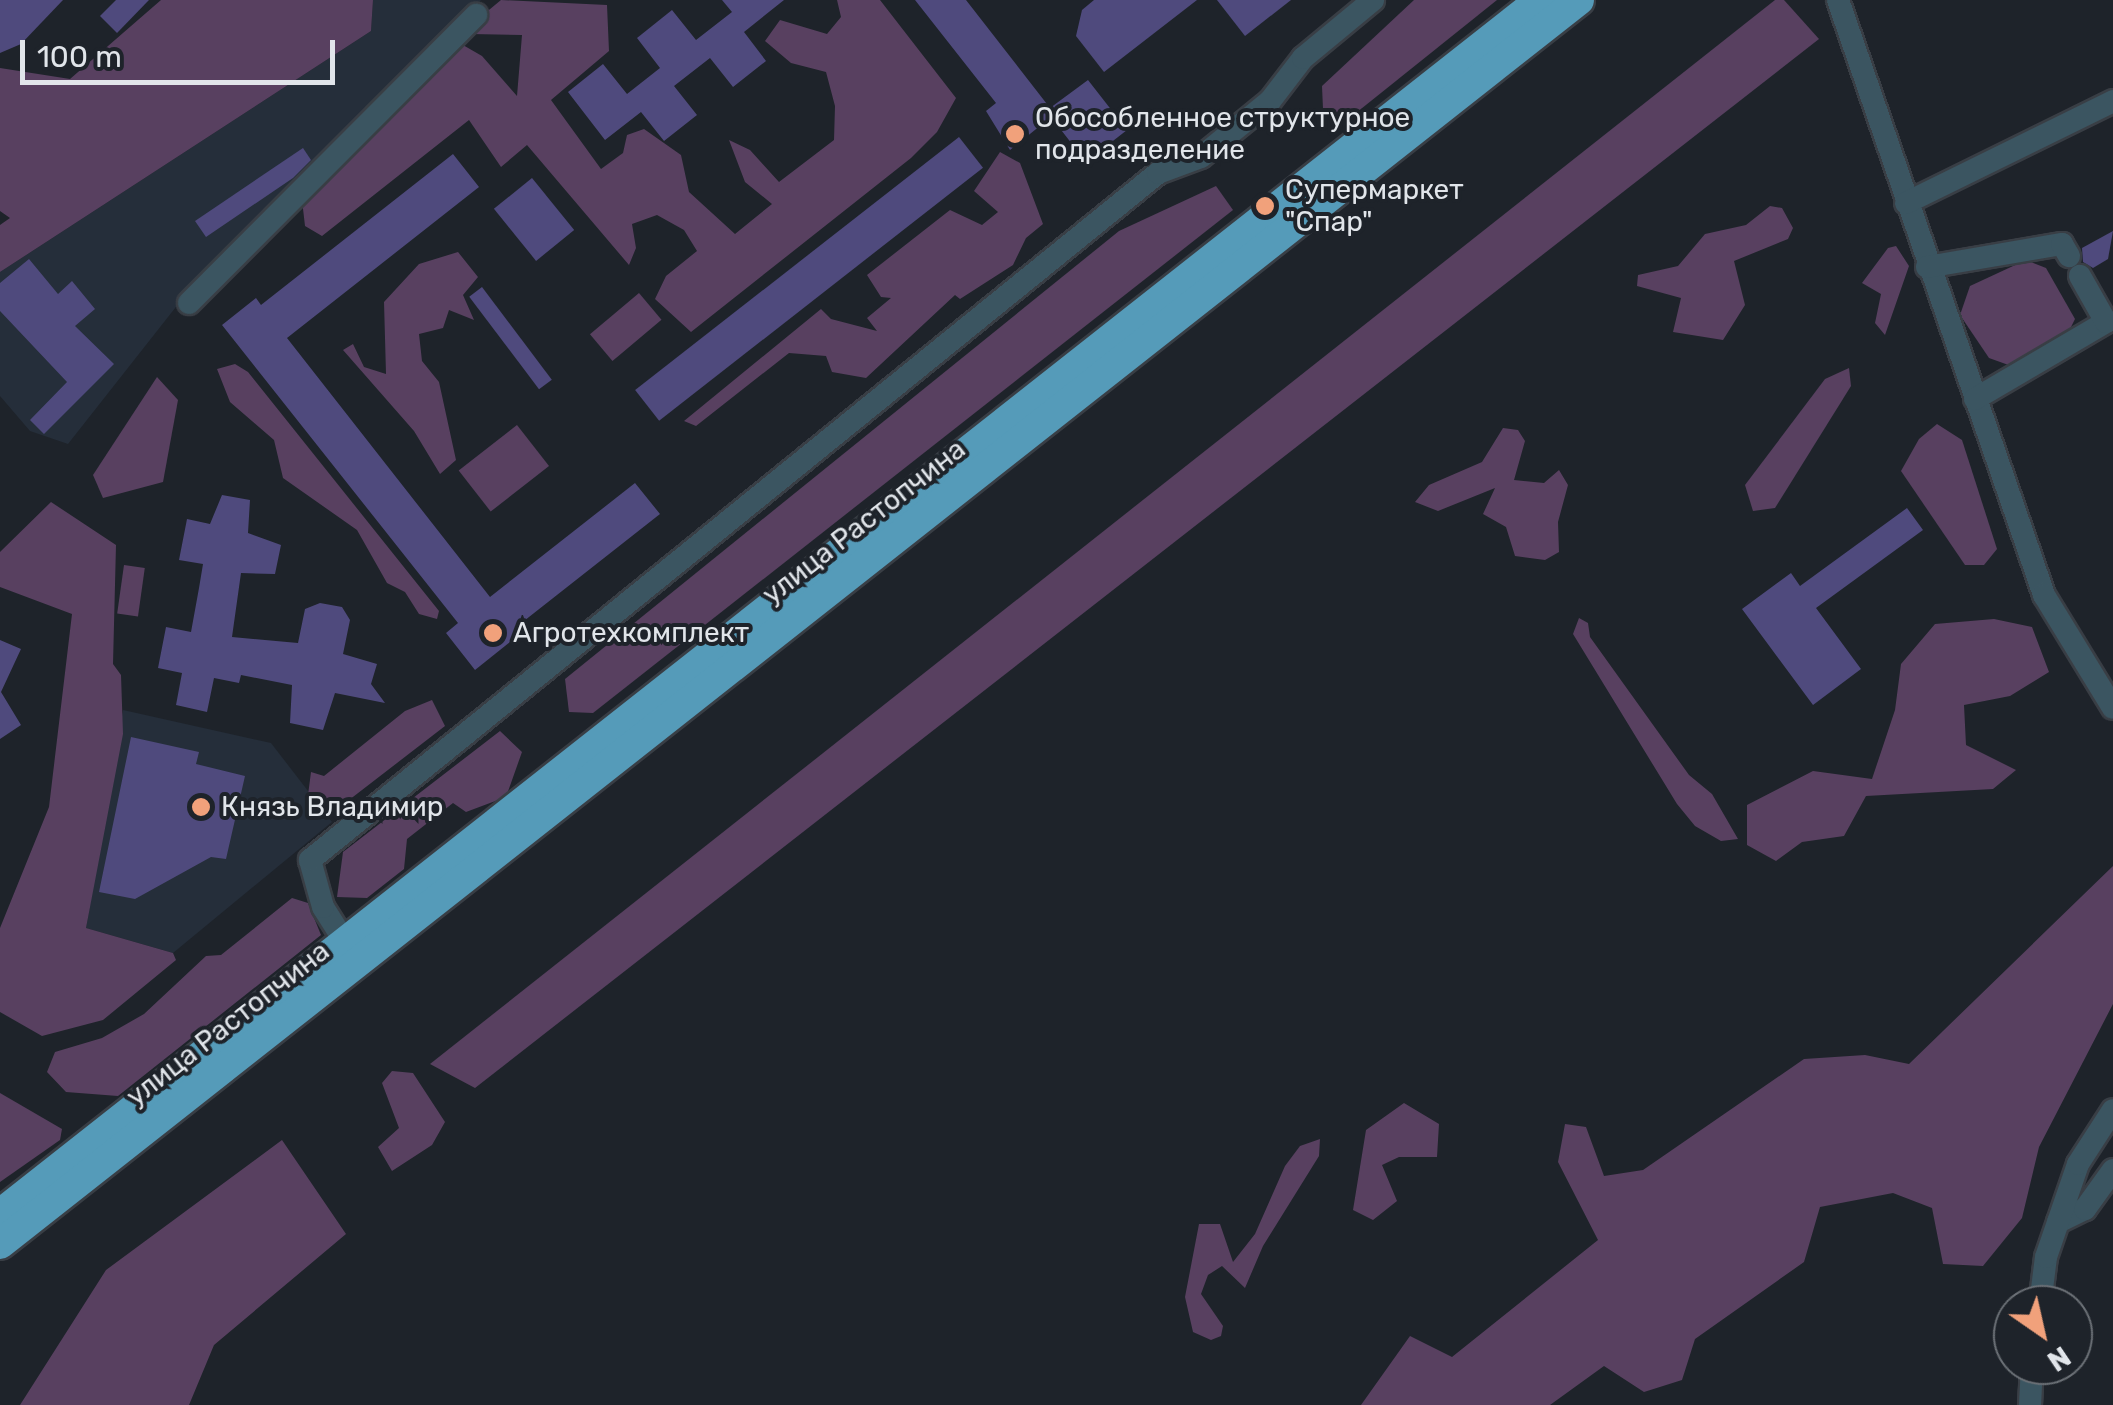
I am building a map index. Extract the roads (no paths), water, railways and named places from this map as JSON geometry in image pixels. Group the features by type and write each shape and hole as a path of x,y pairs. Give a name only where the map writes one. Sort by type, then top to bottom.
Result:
{"highway":[{"name":"улица Растопчина","path":"0,1214 1540,0"},
{"name":"улица Растопчина","path":"0,1244 1579,0"}],"street":[{"name":"улица Растопчина","path":"345,942 324,907 310,860 1158,173 1212,148 1373,0"},
{"path":"1838,0 1927,268 2044,595 2113,708"},
{"path":"189,303 476,14"},
{"path":"1906,203 2113,101"},
{"path":"1927,268 2062,244 2106,322 1975,399"},
{"path":"2044,1285 2058,1222 2078,1164 2113,1110"},
{"path":"2058,1222 2084,1209 2113,1170"}],"place":[{"name":"Обособленное структурное подразделение","path":"1015,134"},
{"name":"Супермаркет \"Спар\"","path":"1265,206"},
{"name":"Агротехкомплект","path":"493,633"},
{"name":"Князь Владимир","path":"201,807"}]}
